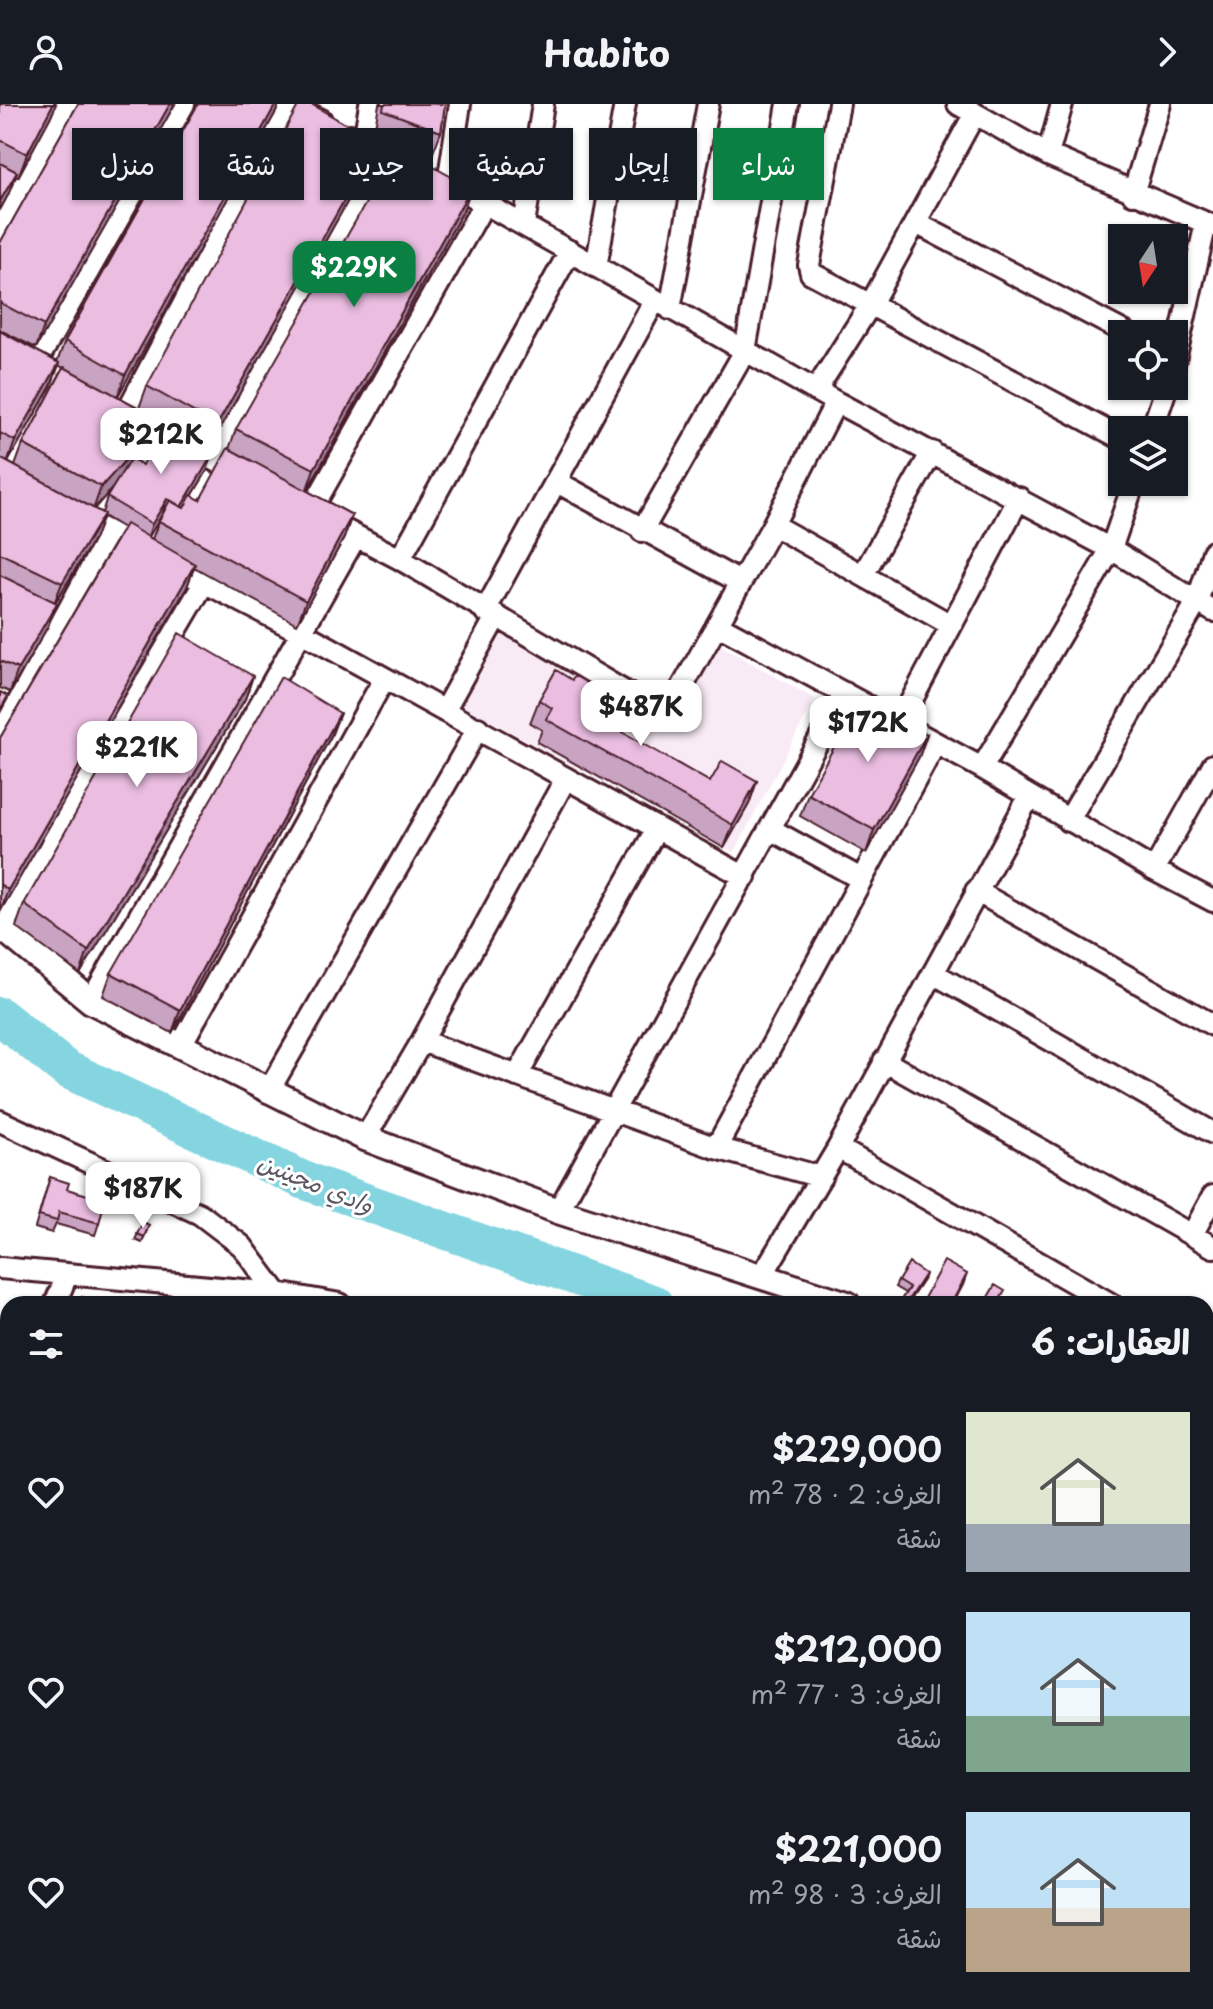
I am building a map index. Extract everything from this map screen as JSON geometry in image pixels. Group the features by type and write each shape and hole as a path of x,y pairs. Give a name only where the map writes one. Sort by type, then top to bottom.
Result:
{"street":[{"path":"12,350 43,367 184,104"},
{"path":"268,489 120,410 289,104 336,128"},
{"path":"366,128 370,104"},
{"path":"448,183 460,104"},
{"path":"524,225 543,104"},
{"path":"596,267 625,104"},
{"path":"444,711 557,482 663,304 708,104"},
{"path":"642,531 745,351 788,104"},
{"path":"839,104 809,265 815,276 872,302 1108,431"},
{"path":"1048,155 1062,104"},
{"path":"1133,194 1160,104"},
{"path":"0,231 25,189 63,105"},
{"path":"816,390 872,302 916,223 966,109 1048,155 1133,194 1210,224 1185,320"},
{"path":"433,175 836,402 1111,549 1205,606"},
{"path":"0,177 25,189"},
{"path":"212,459 357,200"},
{"path":"485,202 303,508 400,559 659,712 668,709 675,700 718,625 836,402"},
{"path":"916,223 1108,324"},
{"path":"400,559 570,251"},
{"path":"863,575 932,452"},
{"path":"557,482 740,582"},
{"path":"982,768 1111,549 1129,496"},
{"path":"899,724 1019,498"},
{"path":"55,504 303,633 745,877"},
{"path":"773,525 951,625"},
{"path":"0,736 9,701 56,616 110,533"},
{"path":"91,1001 256,706 303,633 356,536"},
{"path":"1068,821 1205,606 1213,552"},
{"path":"204,583 1,927 91,1001 365,1138 558,1211 825,1296"},
{"path":"718,625 982,768 1068,821 1213,901"},
{"path":"181,1045 384,679"},
{"path":"558,1211 772,830 845,693"},
{"path":"268,1092 478,728"},
{"path":"716,1148 935,744"},
{"path":"1154,870 1213,765"},
{"path":"365,1138 422,1041 566,778"},
{"path":"763,1274 838,1148 1029,797"},
{"path":"517,1076 656,830"},
{"path":"772,830 861,879"},
{"path":"976,891 1213,1025"},
{"path":"933,973 1213,1133"},
{"path":"422,1041 716,1148 821,1177"},
{"path":"884,1061 1213,1247"},
{"path":"0,1121 200,1214 242,1246 277,1293"},
{"path":"838,1148 1097,1296"},
{"path":"1192,1235 1213,1196"},
{"path":"0,1268 294,1296"},
{"path":"58,1296 67,1275"}],"shaded area":[{"path":"497,628 673,730 718,644 815,699 734,853 456,702"}],"building":[{"path":"0,104 53,104 27,154 0,140"},
{"path":"78,104 170,104 156,128 72,128 72,200 116,200 44,326 0,303 0,243"},
{"path":"198,104 276,104 263,128 199,128 199,200 223,200 125,375 65,341 144,200 183,200 183,131"},
{"path":"299,104 311,104 353,128 320,128 320,200 344,200 217,425 147,386 247,200 304,200 304,128 286,128"},
{"path":"384,104 445,104 441,132 383,110"},
{"path":"0,163 17,172 0,201"},
{"path":"433,167 449,176 449,200 464,200 314,469 236,429 368,200 433,200"},
{"path":"0,331 59,363 15,441 0,433"},
{"path":"64,367 161,420 101,487 23,444"},
{"path":"166,425 213,454 181,507 167,499 152,524 107,497 131,458 142,465"},
{"path":"228,448 352,515 306,601 159,521 170,500 184,508 191,495 200,500"},
{"path":"0,458 104,514 62,583 0,553"},
{"path":"126,524 195,564 8,890 0,884 0,738"},
{"path":"0,575 57,603 18,669 0,661"},
{"path":"179,633 253,676 88,951 24,904"},
{"path":"556,670 572,680 575,676 622,703 610,725 710,782 722,761 757,781 733,825 546,719 552,708 539,700"},
{"path":"281,677 340,713 180,1010 111,973"},
{"path":"0,692 8,696 0,710"},
{"path":"861,698 927,734 874,830 808,794"},
{"path":"50,1177 69,1183 67,1189 105,1200 99,1223 59,1212 57,1221 39,1216"},
{"path":"143,1222 149,1225 144,1237 137,1234"},
{"path":"944,1261 967,1274 955,1296 925,1296"},
{"path":"909,1263 925,1274 911,1296 904,1296 909,1288 898,1281"},
{"path":"995,1285 1005,1291 1002,1296 989,1296"}],"waterway":[{"name":"وادي مجينين","path":"0,1016 66,1069 303,1180 631,1296"}]}
